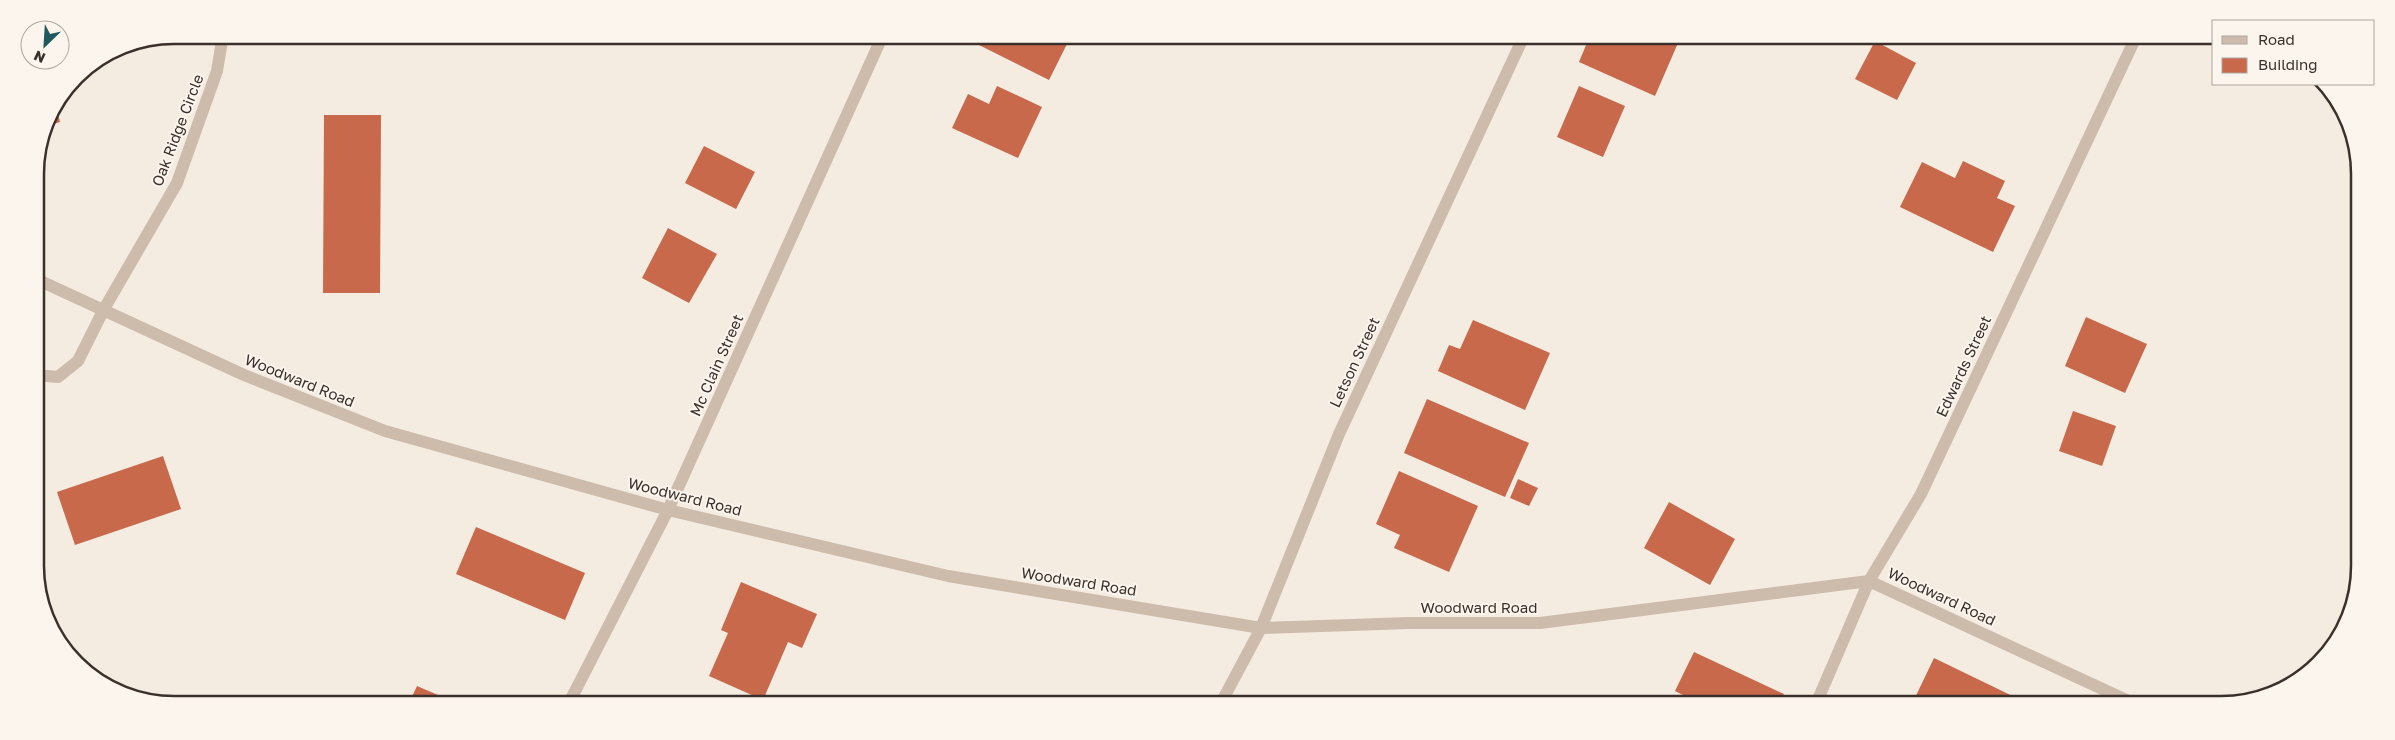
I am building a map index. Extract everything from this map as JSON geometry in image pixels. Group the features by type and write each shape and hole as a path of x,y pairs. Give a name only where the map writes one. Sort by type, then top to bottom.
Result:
{"street":[{"name":"Oak Ridge Circle","path":"44,375 58,376 78,361 104,309 177,182 217,70 221,44"},
{"name":"Mc Clain Street","path":"573,696 668,510 879,44"},
{"name":"Letson Street","path":"1225,696 1261,628 1339,434 1520,44"},
{"name":"Edwards Street","path":"1819,696 1869,581 1921,494 2133,44"},
{"name":"Woodward Road","path":"44,283 244,375 384,431 668,510 948,576 1261,628 1409,623 1540,623 1869,581 2120,696"}],"building":[{"path":"977,44 1067,44 1049,80"},
{"path":"1586,44 1678,44 1655,96 1579,62"},
{"path":"1873,44 1881,44 1916,63 1897,100 1855,79"},
{"path":"997,86 1042,107 1018,158 952,128 968,94 989,104"},
{"path":"1579,86 1625,106 1603,157 1557,137"},
{"path":"58,115 60,122 54,124"},
{"path":"324,115 381,115 380,293 323,293"},
{"path":"704,146 755,172 736,209 685,183"},
{"path":"1963,161 2005,181 1997,198 2015,206 1993,252 1900,207 1922,162 1955,178"},
{"path":"668,228 717,254 689,303 642,278"},
{"path":"2086,317 2147,344 2125,393 2065,366"},
{"path":"1473,320 1550,353 1525,410 1438,371 1449,345 1460,349"},
{"path":"1427,399 1529,443 1505,497 1404,453"},
{"path":"2073,411 2116,426 2102,466 2059,451"},
{"path":"163,456 181,509 75,545 57,492"},
{"path":"1399,471 1478,506 1449,572 1394,548 1400,535 1376,524"},
{"path":"1518,479 1538,488 1529,506 1510,498"},
{"path":"1669,502 1735,539 1710,585 1644,548"},
{"path":"476,527 585,573 565,620 456,574"},
{"path":"741,582 817,614 802,648 788,642 765,696 754,696 709,676 728,633 721,630"},
{"path":"1694,652 1784,694 1783,696 1685,696 1675,691"},
{"path":"1934,658 2012,696 1916,696"},
{"path":"417,686 440,696 412,696"}]}
